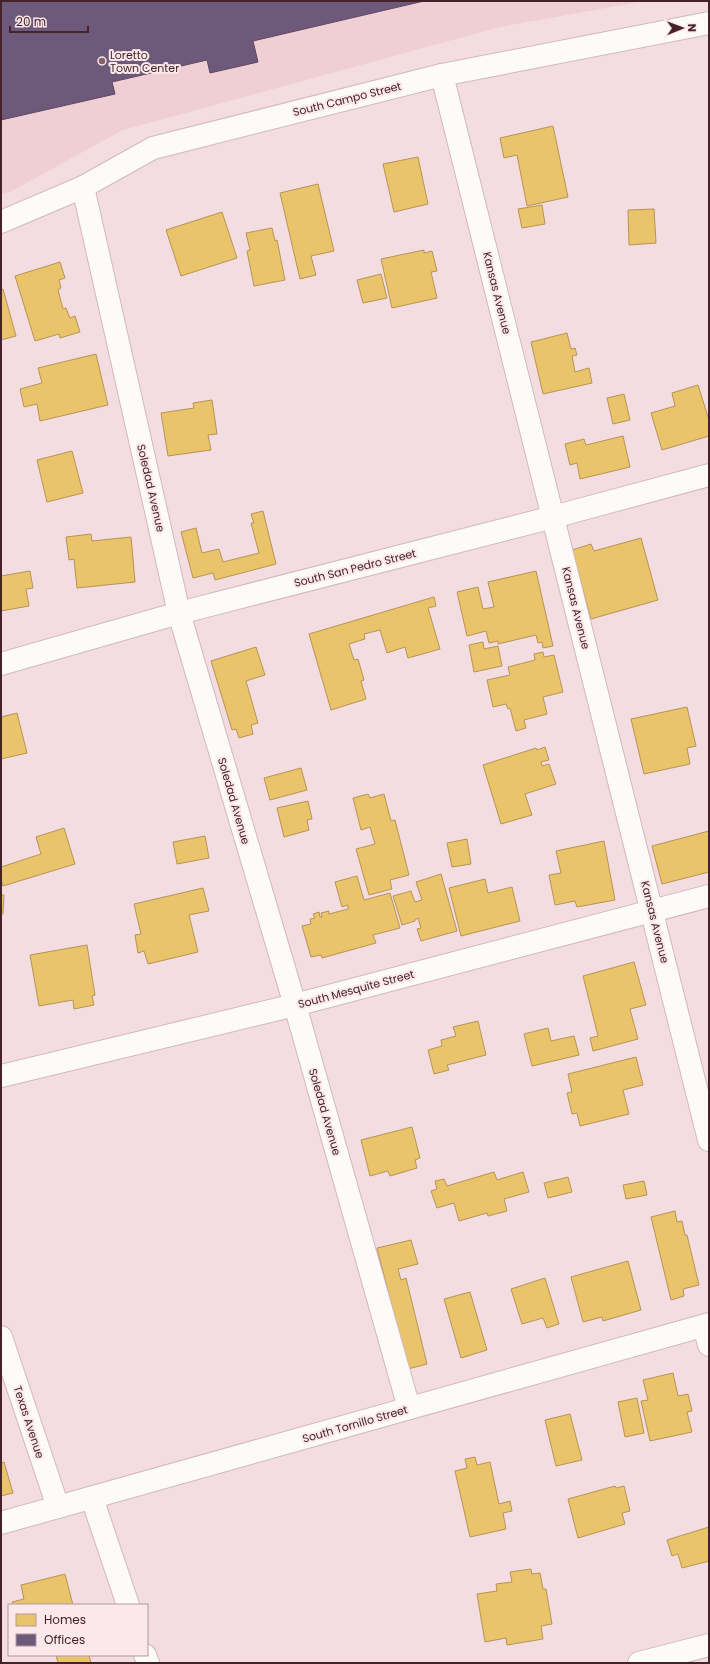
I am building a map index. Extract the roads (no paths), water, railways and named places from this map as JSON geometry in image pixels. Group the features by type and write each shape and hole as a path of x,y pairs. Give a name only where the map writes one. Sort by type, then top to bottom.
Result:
{"street":[{"name":"South Campo Street","path":"1,222 83,187 154,148 442,75 709,23"},
{"name":"Kansas Avenue","path":"442,75 709,1140"},
{"name":"Soledad Avenue","path":"83,187 179,614 295,1005 409,1408"},
{"name":"South San Pedro Street","path":"1,664 179,614 553,518 709,475"},
{"name":"South Mesquite Street","path":"1,1076 295,1005 709,896"},
{"name":"South Tornillo Street","path":"1,1523 409,1408 707,1332"},
{"name":"Texas Avenue","path":"1,1336 58,1507"},
{"path":"92,1498 128,1604"},
{"path":"639,1663 709,1645"}],"place":[{"name":"Loretto Town Center","path":"102,61"}]}
